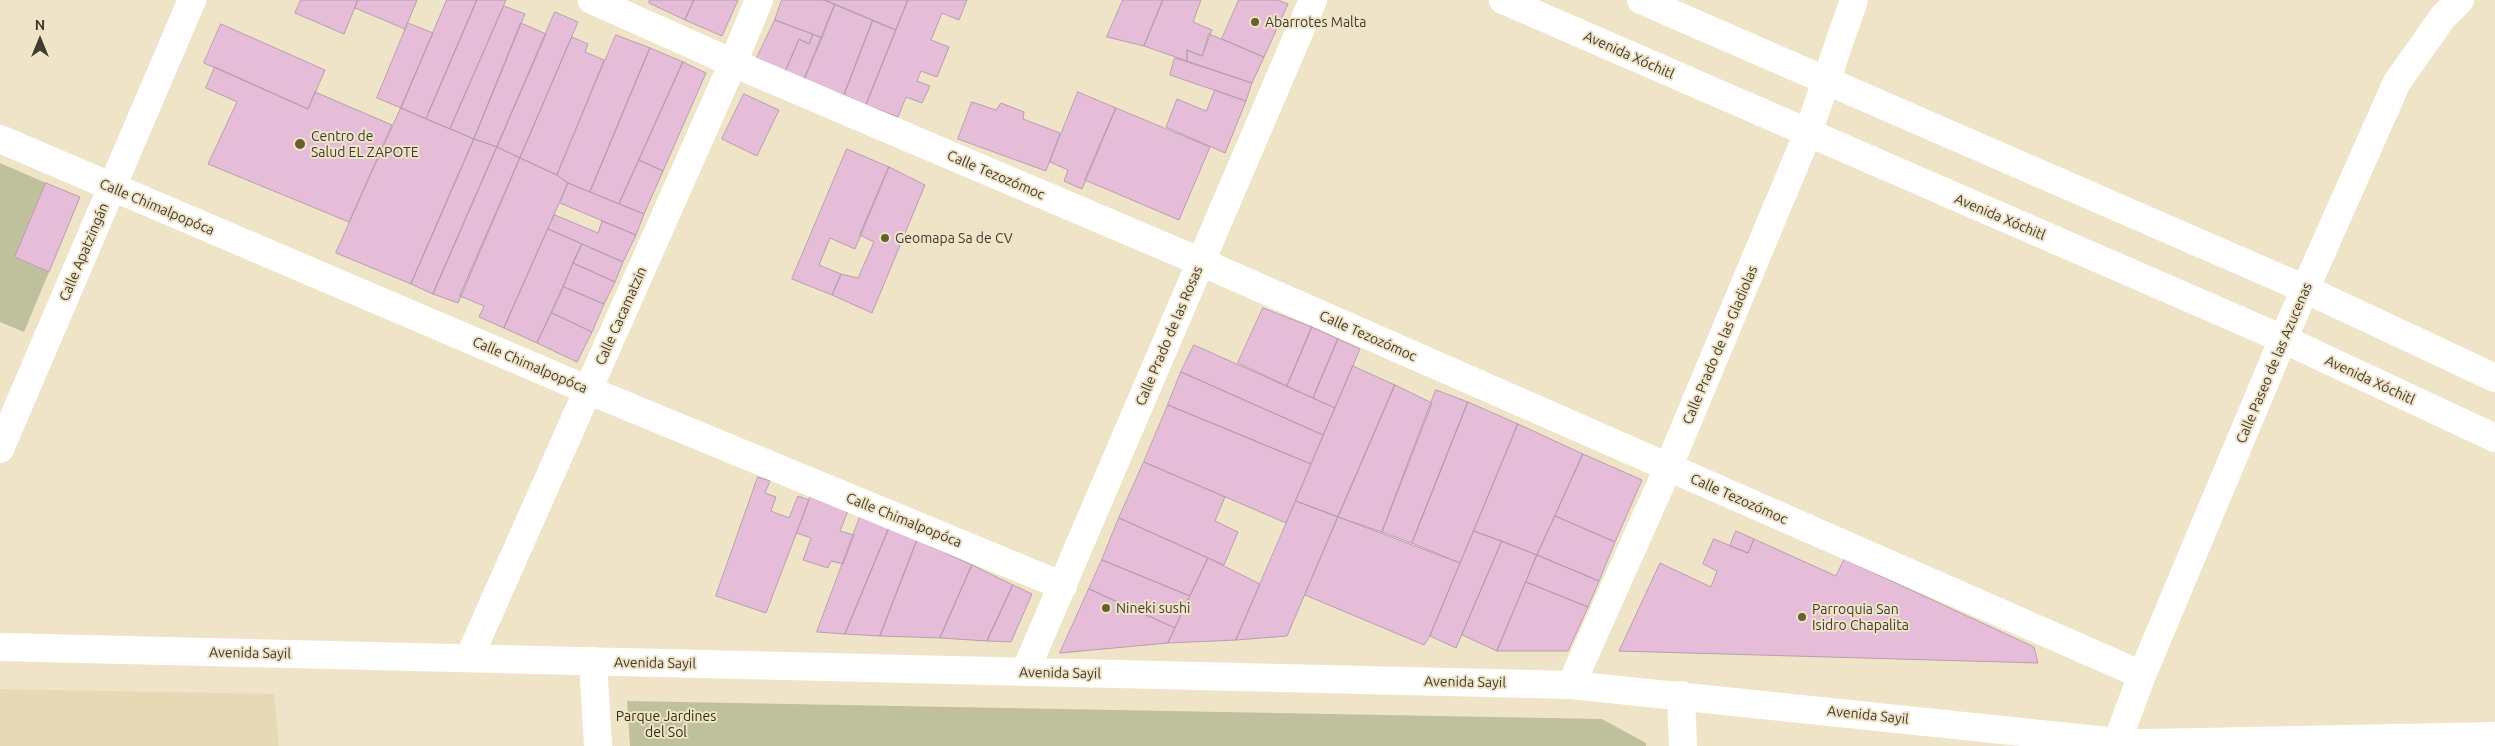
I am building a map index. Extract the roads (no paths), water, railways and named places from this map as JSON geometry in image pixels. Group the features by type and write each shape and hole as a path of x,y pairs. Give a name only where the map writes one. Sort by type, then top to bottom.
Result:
{"street":[{"name":"Calle Apatzingán","path":"0,449 192,0"},
{"name":"Calle Tezozómoc","path":"592,0 733,63 1201,262 2142,675"},
{"name":"Calle Cacamatzin","path":"469,658 733,63 759,0"},
{"name":"Calle Prado de las Rosas","path":"1025,672 1313,0"},
{"name":"Avenida Xóchitl","path":"1503,0 2283,339 2495,438"},
{"path":"1641,0 2305,289 2495,378"},
{"name":"Calle Prado de las Gladiolas","path":"1572,685 1668,468 1808,133 1854,0"},
{"name":"Calle Paseo de las Azucenas","path":"2117,742 2142,675 2283,339 2397,82 2443,17 2460,0"},
{"name":"Calle Chimalpopóca","path":"0,138 112,188 588,390 1062,586"},
{"name":"Avenida Sayil","path":"0,647 1572,685 2117,742"},
{"path":"593,661 598,746"},
{"path":"1681,695 1683,746"},
{"path":"2075,746 2117,742 2495,736"}],"place":[{"name":"Abarrotes Malta","path":"1255,22"},
{"name":"Centro de Salud EL ZAPOTE","path":"300,144"},
{"name":"Geomapa Sa de CV","path":"885,238"},
{"name":"Nineki sushi","path":"1106,608"},
{"name":"Parroquia San Isidro Chapalita","path":"1802,617"}],"park label":[{"name":"Parque Jardines del Sol","path":"666,724"}]}
